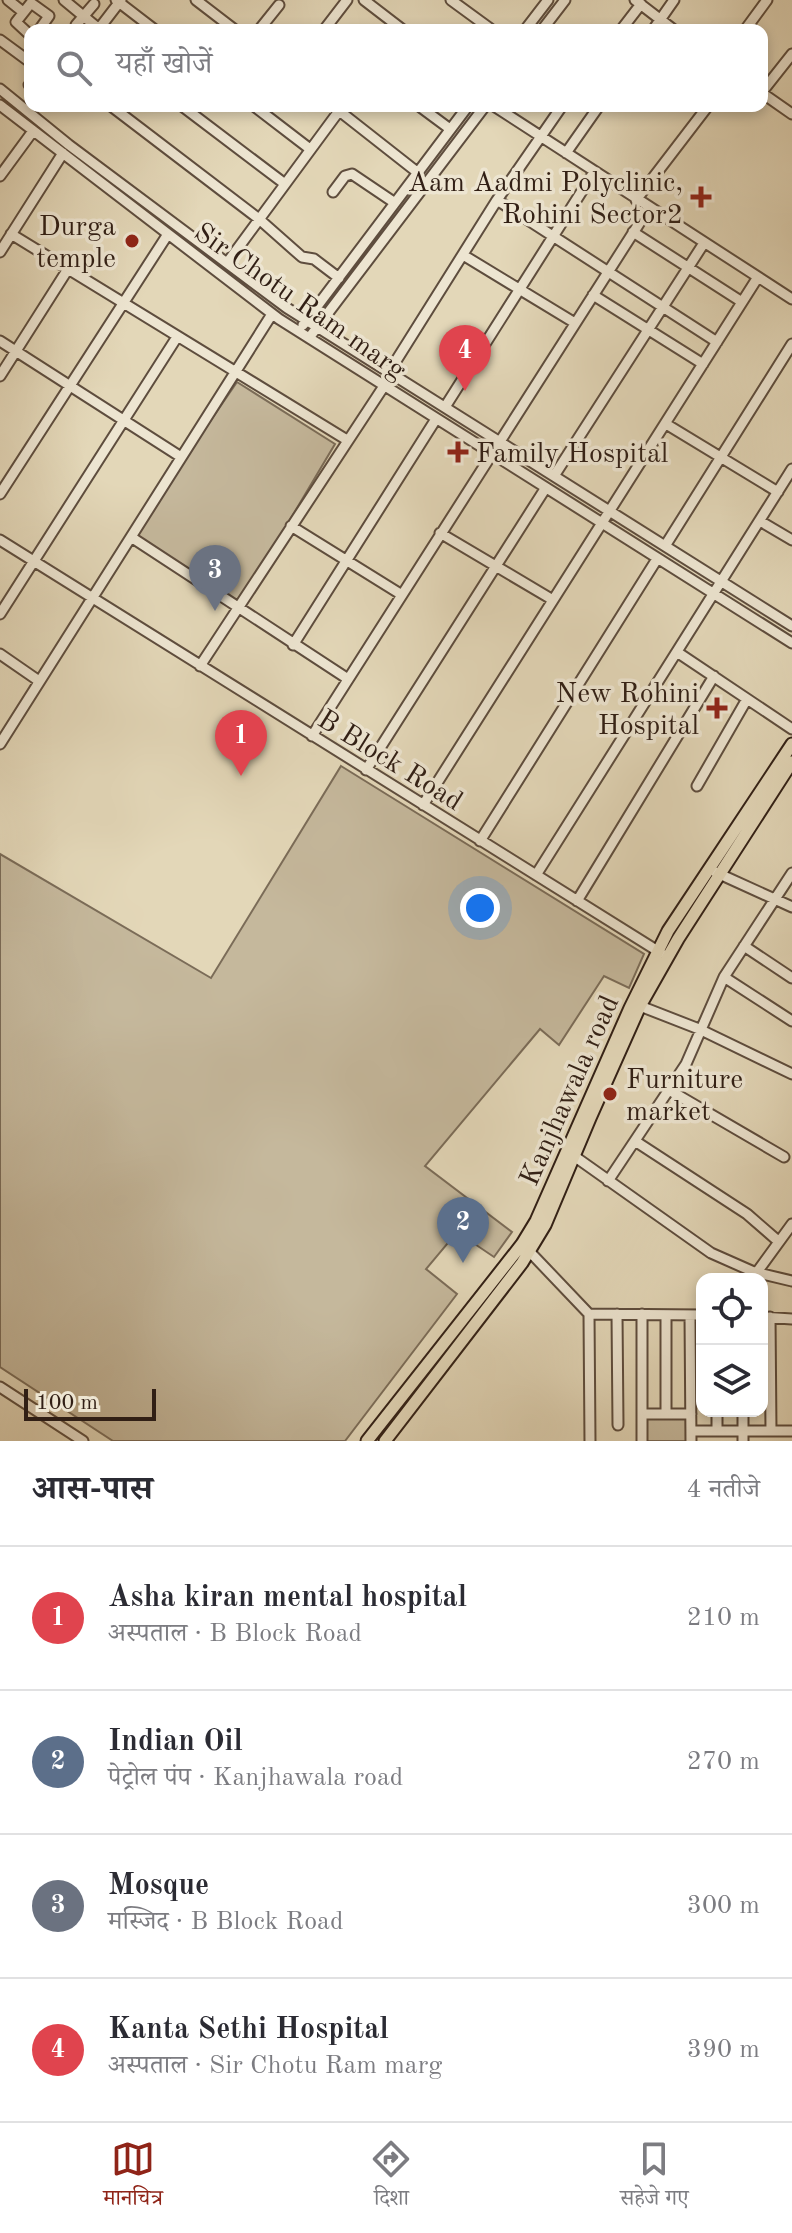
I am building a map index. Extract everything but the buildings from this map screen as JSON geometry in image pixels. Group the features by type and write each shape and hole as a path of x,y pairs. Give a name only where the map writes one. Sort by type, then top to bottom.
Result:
{"main road":[{"name":"Kanjhawala road","path":"367,1441 529,1251 545,1225 662,954 668,931 792,744"},
{"name":"Kanjhawala road","path":"385,1441 480,1308 536,1221 630,1008 662,954 721,875 792,762"}],"street":[{"path":"8,0 23,12"},
{"path":"64,0 93,24"},
{"path":"196,0 227,24"},
{"path":"329,24 347,0"},
{"path":"364,0 395,24"},
{"path":"451,0 484,24"},
{"path":"547,24 565,0"},
{"path":"657,24 674,0"},
{"path":"749,24 767,0"},
{"path":"103,24 118,1 147,24"},
{"path":"529,24 544,1"},
{"path":"625,24 638,2 666,24"},
{"path":"24,29 16,22 32,3 48,15 44,24"},
{"path":"77,24 94,4"},
{"path":"264,24 279,5"},
{"path":"0,40 24,58"},
{"path":"768,84 792,54"},
{"name":"Sir Chotu Ram marg","path":"0,89 24,109"},
{"path":"768,96 790,109"},
{"name":"Sir Chotu Ram marg","path":"0,105 272,314 792,643"},
{"name":"Sir Chotu Ram marg","path":"27,112 307,321 792,626"},
{"path":"33,117 37,112"},
{"path":"119,112 259,219 302,257 314,259 339,278"},
{"path":"190,112 285,184"},
{"path":"262,112 310,149"},
{"path":"227,263 333,112"},
{"path":"341,112 417,172"},
{"path":"427,112 450,129"},
{"path":"298,331 463,112"},
{"path":"309,338 480,112"},
{"path":"503,112 792,299"},
{"path":"389,372 497,200 557,112"},
{"path":"566,153 595,112"},
{"path":"636,200 703,112"},
{"path":"1,173 33,131"},
{"path":"0,252 63,153"},
{"path":"445,407 594,172"},
{"path":"333,192 345,176 352,174 395,203"},
{"path":"497,200 717,342"},
{"path":"312,736 649,208"},
{"path":"633,232 742,302"},
{"path":"11,234 347,440"},
{"path":"0,494 168,234"},
{"path":"554,476 704,243"},
{"path":"463,255 575,323"},
{"path":"0,376 68,269"},
{"path":"423,805 758,277"},
{"path":"593,295 703,364"},
{"path":"1,740 272,314"},
{"path":"0,614 177,337"},
{"path":"0,341 181,457"},
{"path":"665,546 792,344"},
{"path":"200,666 384,386"},
{"path":"293,645 436,419"},
{"path":"666,424 778,492"},
{"path":"536,875 792,469"},
{"path":"366,770 545,489"},
{"path":"760,521 792,540"},
{"path":"291,526 402,595"},
{"path":"440,533 553,600"},
{"path":"131,537 348,679"},
{"name":"B Block Road","path":"0,540 662,954"},
{"path":"480,841 657,559"},
{"path":"677,652 792,729"},
{"path":"0,654 39,681"},
{"path":"577,901 714,676"},
{"path":"697,786 747,699"},
{"path":"708,869 792,907"},
{"path":"608,1181 686,1064 724,977 792,873"},
{"path":"744,946 792,978"},
{"path":"724,977 792,1021"},
{"path":"640,1006 699,1029 792,1074"},
{"path":"669,1090 784,1157"},
{"path":"635,1141 747,1214 778,1241"},
{"path":"574,1156 711,1253 748,1273"},
{"path":"755,1273 792,1224"},
{"path":"529,1251 589,1314 590,1441"},
{"path":"768,1278 792,1281"},
{"path":"589,1314 696,1315"},
{"path":"617,1314 618,1425"},
{"path":"642,1314 642,1441"},
{"path":"666,1315 666,1414"},
{"path":"690,1315 691,1436 717,1431 743,1436 792,1431"},
{"path":"768,1317 792,1319"},
{"path":"767,1345 771,1431"},
{"path":"0,1387 83,1441"},
{"path":"642,1414 691,1414"},
{"path":"717,1417 717,1431"}],"shaded area":[{"path":"237,382 335,444 237,609 131,537"},
{"path":"341,766 644,954 629,988 604,976 559,1045 540,1029 425,1166 512,1232 494,1257 457,1232 426,1269 457,1294 345,1441 113,1441 0,1367 0,854 211,978"},
{"path":"646,1416 687,1417 687,1441 646,1441"}],"place":[{"name":"Aam Aadmi Polyclinic, Rohini Sector2","path":"701,197"},
{"name":"Durga temple","path":"132,241"},
{"name":"Kanta Sethi Hospital","path":"465,391"},
{"name":"Family Hospital","path":"458,452"},
{"name":"Mosque","path":"215,611"},
{"name":"New Rohini Hospital","path":"717,708"},
{"name":"Asha kiran mental hospital","path":"241,776"},
{"name":"Furniture market","path":"610,1094"},
{"name":"Indian Oil","path":"463,1263"}]}
